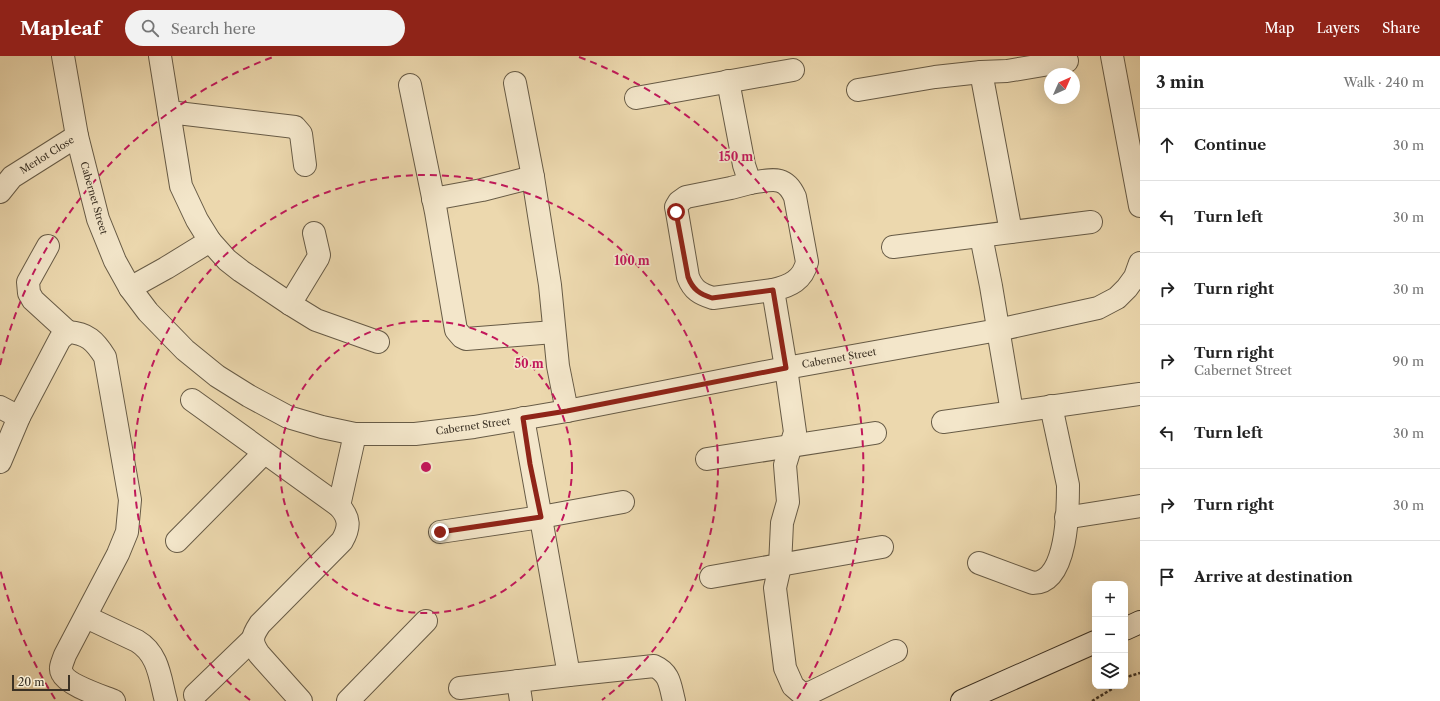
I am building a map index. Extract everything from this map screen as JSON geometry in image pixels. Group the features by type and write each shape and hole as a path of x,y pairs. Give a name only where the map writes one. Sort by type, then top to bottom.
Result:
{"street":[{"name":"Cabernet Street","path":"63,56 78,136 98,219 115,261 130,288 148,312 185,350 217,376 248,396 288,417 322,427 355,434 415,434 567,411 786,368 998,330 1098,308 1117,298 1127,288 1137,270"},
{"path":"160,56 181,186 196,220 216,249 241,271 316,320 378,342"},
{"path":"1112,56 1140,206"},
{"path":"858,90 935,77 1007,71 1067,61"},
{"path":"636,98 793,70"},
{"path":"981,72 1011,232"},
{"path":"728,81 744,166 750,183"},
{"path":"516,83 550,285 558,366 567,411"},
{"path":"410,85 433,199 456,330 466,339 554,332"},
{"path":"169,112 295,127 301,134 306,165"},
{"name":"Merlot Close","path":"4,180 78,136"},
{"path":"433,199 482,190 533,177"},
{"path":"780,180 791,189 794,197 807,262 802,275 796,281 787,286 773,290 712,298 703,295 691,286 688,277 676,206 686,197 750,183 780,180"},
{"path":"892,247 1091,222"},
{"path":"290,304 318,258 314,233"},
{"path":"981,236 1012,412"},
{"path":"130,288 210,241"},
{"path":"48,246 28,282 29,292 33,300 68,332 78,333 89,338 97,345 105,358 130,500 127,532 118,554 65,655 61,665 61,673 68,681 114,701"},
{"path":"773,290 795,432 784,465 788,502 782,523 780,566 774,588 785,668 793,686 800,692 806,693 812,692 896,652"},
{"path":"0,462 19,417 60,339 68,332"},
{"path":"943,422 1140,394"},
{"path":"192,400 339,506 348,519 348,526 342,541 260,624 254,632 254,646 259,654 300,701"},
{"path":"0,406 19,417"},
{"path":"979,563 1033,583 1040,583 1045,581 1050,575 1060,559 1063,548 1068,485 1051,406"},
{"path":"523,418 530,464 569,675"},
{"path":"707,459 875,433"},
{"path":"339,506 355,434"},
{"path":"177,541 264,453"},
{"path":"440,532 541,517 623,502"},
{"path":"1066,517 1140,506"},
{"path":"711,577 882,547"},
{"path":"86,617 137,641 150,652 155,659 166,701"},
{"path":"348,701 426,621"},
{"path":"1128,628 1140,622"},
{"path":"195,695 253,639"},
{"path":"962,701 1092,643"},
{"path":"460,688 519,691 569,675 654,666 663,671 667,676 674,701"}],"path":[{"path":"1128,678 1140,673"},
{"path":"1092,701 1112,689"}],"route":[{"path":"440,532 541,517 530,464 523,418 567,411 786,368 773,290 712,298 697,292 691,286 688,277 676,212"}]}
